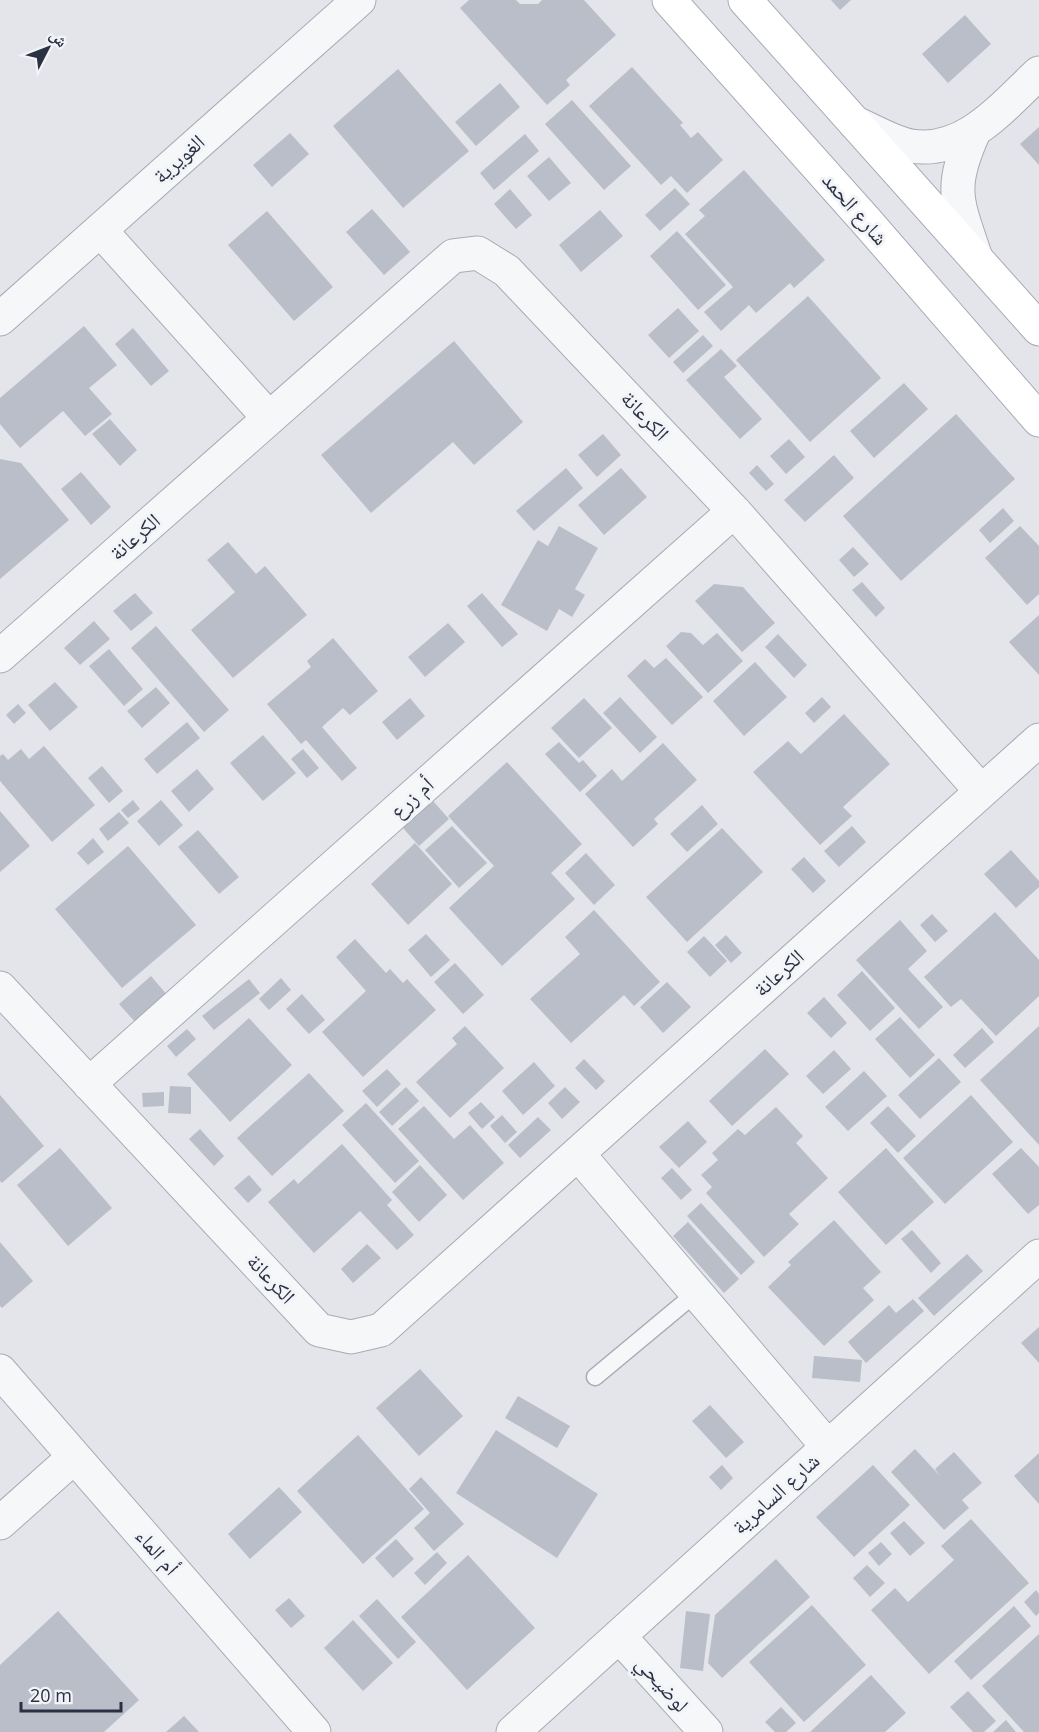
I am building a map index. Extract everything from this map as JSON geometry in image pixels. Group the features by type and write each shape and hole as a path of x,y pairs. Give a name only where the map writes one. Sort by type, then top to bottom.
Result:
{"street":[{"name":"شارع الحمد","path":"669,0 867,222 1039,420"},
{"path":"745,0 1039,329"},
{"name":"الغويرية","path":"0,319 352,2"},
{"path":"855,123 910,146 946,144 974,132 1039,73"},
{"path":"974,132 960,163 956,199 976,258"},
{"path":"100,230 270,418"},
{"name":"الكرعانة","path":"0,656 453,256 478,253 507,271 734,511 981,791"},
{"name":"أم زرع","path":"90,1084 734,511"},
{"name":"الكرعانة","path":"0,988 319,1330 351,1337 381,1330 1039,740"},
{"path":"578,1154 828,1447"},
{"name":"شارع السامرية","path":"513,1732 1039,1256"},
{"name":"أم الماء","path":"0,1371 314,1732"},
{"path":"0,1522 74,1456"},
{"name":"لوضيحي","path":"619,1636 706,1732"}],"lane":[{"path":"595,1377 696,1293"}],"building":[{"path":"469,0 516,0 520,4 538,4 542,0 584,0 616,35 566,80 570,85 547,105 460,8"},
{"path":"831,0 851,0 840,10"},
{"path":"965,15 991,44 948,83 922,54"},
{"path":"632,67 683,123 680,125 691,138 698,132 723,160 687,193 671,176 661,185 589,106"},
{"path":"398,69 469,151 403,208 333,126"},
{"path":"500,83 520,107 476,146 455,122"},
{"path":"572,100 631,166 604,190 545,124"},
{"path":"1039,127 1039,165 1020,144"},
{"path":"290,133 309,154 272,187 253,165"},
{"path":"525,134 539,151 494,190 480,173"},
{"path":"549,157 571,183 549,201 527,176"},
{"path":"744,170 825,260 794,288 790,283 756,313 749,305 721,331 704,312 733,287 685,234 705,216 699,210"},
{"path":"675,188 690,204 660,231 645,215"},
{"path":"510,189 532,215 516,229 494,204"},
{"path":"372,209 410,252 384,275 346,232"},
{"path":"600,210 623,236 581,272 559,245"},
{"path":"267,211 333,287 294,321 228,245"},
{"path":"677,231 726,285 698,310 650,256"},
{"path":"808,296 881,378 810,442 736,360"},
{"path":"678,308 699,331 669,358 648,335"},
{"path":"84,326 117,365 89,388 112,414 85,436 63,411 20,448 0,424 0,398"},
{"path":"133,328 169,371 151,386 115,344"},
{"path":"703,335 713,346 683,373 673,362"},
{"path":"454,341 523,422 474,465 453,442 371,513 321,455"},
{"path":"721,349 737,366 724,377 762,419 740,439 686,380"},
{"path":"904,383 928,409 874,458 850,431"},
{"path":"956,414 1015,479 901,581 843,516"},
{"path":"110,419 137,450 120,466 92,434"},
{"path":"603,434 621,455 597,477 578,455"},
{"path":"789,439 805,457 786,474 770,456"},
{"path":"834,455 854,478 805,522 784,500"},
{"path":"0,459 21,463 69,520 0,579"},
{"path":"757,465 774,484 766,491 749,473"},
{"path":"566,468 583,488 534,531 516,511"},
{"path":"621,468 647,497 604,535 578,505"},
{"path":"81,472 111,507 91,525 61,489"},
{"path":"1003,508 1014,521 990,543 979,530"},
{"path":"559,526 598,548 575,589 585,595 572,617 559,609 547,631 501,605 538,540 548,546"},
{"path":"1020,526 1039,546 1039,594 1027,605 985,558"},
{"path":"228,542 256,574 265,566 307,615 233,678 191,630 235,592 207,560"},
{"path":"853,547 869,564 854,577 839,560"},
{"path":"862,582 885,608 876,617 852,590"},
{"path":"714,584 743,587 775,623 742,652 695,601"},
{"path":"135,593 153,613 131,631 113,611"},
{"path":"482,593 518,634 502,647 467,606"},
{"path":"1039,615 1039,675 1009,642"},
{"path":"94,621 110,639 80,665 64,648"},
{"path":"448,623 465,642 425,677 408,657"},
{"path":"156,626 229,710 204,732 131,648"},
{"path":"681,632 691,633 703,645 717,633 743,661 708,693 666,646"},
{"path":"778,634 807,665 794,678 765,647"},
{"path":"333,638 378,691 350,715 343,708 322,727 357,768 342,781 306,740 301,744 267,704 311,667 307,661"},
{"path":"109,649 143,689 124,706 89,666"},
{"path":"666,658 703,697 672,725 627,676 645,659 654,668"},
{"path":"755,662 787,697 744,736 713,701"},
{"path":"55,682 78,707 50,731 28,705"},
{"path":"156,687 170,703 142,728 127,711"},
{"path":"620,697 657,737 640,753 603,713"},
{"path":"822,697 831,707 814,723 805,713"},
{"path":"410,698 425,716 397,740 382,722"},
{"path":"584,698 612,728 579,758 551,728"},
{"path":"18,704 26,713 14,724 6,715"},
{"path":"844,714 890,764 843,807 852,816 820,845 753,772 788,741 801,754"},
{"path":"187,722 200,738 157,774 144,759"},
{"path":"263,735 296,773 263,801 230,763"},
{"path":"559,742 579,763 583,760 597,776 580,792 545,754"},
{"path":"663,743 697,780 654,819 658,824 633,847 585,794 612,769 622,781"},
{"path":"44,746 95,805 52,842 0,781 0,756 3,754 8,760 21,749 29,759"},
{"path":"303,749 319,768 307,778 291,759"},
{"path":"507,762 582,844 551,873 575,899 502,966 449,908 494,866 448,816"},
{"path":"102,766 123,791 109,803 88,778"},
{"path":"197,769 214,789 189,812 171,791"},
{"path":"133,800 140,809 128,818 121,810"},
{"path":"161,800 183,825 159,846 137,821"},
{"path":"433,801 449,819 419,846 403,828"},
{"path":"702,805 718,824 687,852 670,834"},
{"path":"0,811 30,846 0,872"},
{"path":"119,812 129,823 108,841 99,829"},
{"path":"452,826 487,863 459,888 425,850"},
{"path":"852,826 866,842 839,867 824,851"},
{"path":"722,828 763,872 687,942 646,897"},
{"path":"198,830 239,877 219,894 178,847"},
{"path":"93,838 104,852 88,865 77,853"},
{"path":"415,843 452,884 408,925 371,884"},
{"path":"128,846 196,925 122,988 55,909"},
{"path":"1011,850 1039,881 1039,887 1016,908 984,874"},
{"path":"586,853 615,885 594,905 565,873"},
{"path":"804,857 826,881 813,893 791,869"},
{"path":"594,910 660,982 634,1006 624,995 571,1043 530,999 580,954 565,937"},
{"path":"995,912 1039,960 1039,996 996,1036 961,999 951,1007 924,977"},
{"path":"932,914 948,931 935,942 920,925"},
{"path":"900,920 927,951 908,969 943,1007 919,1029 856,960"},
{"path":"426,934 450,960 431,977 408,950"},
{"path":"726,935 742,953 731,963 715,945"},
{"path":"704,936 727,961 710,977 687,952"},
{"path":"355,939 386,973 390,969 403,983 407,979 436,1010 363,1077 322,1032 366,991 336,957"},
{"path":"455,963 484,995 463,1014 434,982"},
{"path":"862,971 895,1008 870,1031 837,995"},
{"path":"151,976 168,996 136,1023 119,1004"},
{"path":"281,978 291,990 269,1010 259,999"},
{"path":"249,979 260,993 214,1030 202,1016"},
{"path":"667,982 691,1007 663,1033 640,1007"},
{"path":"302,994 325,1020 309,1034 286,1009"},
{"path":"824,997 847,1023 831,1038 807,1013"},
{"path":"900,1017 935,1055 910,1078 875,1039"},
{"path":"249,1018 292,1065 230,1122 187,1074"},
{"path":"465,1026 504,1068 450,1118 416,1082 457,1044 452,1038"},
{"path":"1039,1026 1039,1145 980,1080"},
{"path":"982,1028 994,1042 965,1068 953,1055"},
{"path":"187,1029 196,1039 176,1057 167,1046"},
{"path":"765,1049 789,1074 732,1126 709,1101"},
{"path":"834,1050 851,1069 823,1094 806,1076"},
{"path":"939,1058 961,1082 920,1119 898,1095"},
{"path":"584,1059 605,1081 596,1090 575,1068"},
{"path":"534,1062 555,1086 523,1115 502,1091"},
{"path":"387,1069 401,1084 377,1107 362,1091"},
{"path":"864,1071 887,1096 848,1131 825,1107"},
{"path":"309,1073 344,1111 272,1176 237,1138"},
{"path":"170,1086 191,1087 191,1114 168,1113"},
{"path":"406,1087 419,1101 392,1126 379,1112"},
{"path":"565,1087 580,1102 562,1119 548,1103"},
{"path":"164,1092 164,1106 143,1107 142,1093"},
{"path":"0,1095 44,1146 2,1183 0,1181"},
{"path":"971,1095 1013,1142 945,1204 903,1158"},
{"path":"481,1102 495,1117 482,1129 468,1113"},
{"path":"366,1103 419,1161 395,1183 342,1125"},
{"path":"424,1106 454,1139 470,1125 504,1163 463,1200 398,1129"},
{"path":"888,1106 916,1136 898,1153 870,1123"},
{"path":"776,1107 803,1136 796,1143 828,1178 789,1214 799,1224 764,1257 706,1193 712,1187 701,1175 718,1160 712,1153 738,1129 745,1135"},
{"path":"502,1115 517,1132 505,1143 490,1126"},
{"path":"538,1117 551,1130 520,1158 508,1145"},
{"path":"688,1121 707,1142 679,1168 659,1147"},
{"path":"200,1129 224,1156 214,1166 189,1139"},
{"path":"342,1144 392,1200 387,1205 414,1235 397,1250 360,1211 314,1253 268,1202 294,1179 298,1184"},
{"path":"60,1148 112,1208 68,1246 17,1185"},
{"path":"886,1148 934,1202 886,1245 838,1192"},
{"path":"1021,1148 1039,1167 1039,1205 1028,1214 992,1174"},
{"path":"420,1165 447,1195 419,1222 392,1192"},
{"path":"672,1168 692,1190 681,1200 661,1178"},
{"path":"249,1175 262,1190 248,1203 234,1188"},
{"path":"701,1203 755,1262 741,1275 687,1216"},
{"path":"834,1220 881,1272 863,1288 874,1300 824,1346 768,1287 791,1265 788,1262"},
{"path":"688,1222 739,1279 724,1293 673,1236"},
{"path":"912,1230 941,1263 931,1273 901,1239"},
{"path":"0,1242 33,1281 2,1308 0,1306"},
{"path":"367,1244 381,1258 353,1283 341,1269"},
{"path":"967,1254 983,1271 934,1316 918,1298"},
{"path":"913,1299 924,1311 866,1363 848,1342 889,1305 896,1313"},
{"path":"1039,1327 1039,1363 1021,1343"},
{"path":"814,1356 862,1360 860,1382 812,1378"},
{"path":"420,1369 463,1416 419,1456 376,1408"},
{"path":"518,1396 570,1426 557,1448 505,1418"},
{"path":"710,1405 744,1442 726,1458 692,1421"},
{"path":"496,1430 598,1494 557,1558 456,1493"},
{"path":"358,1435 424,1509 363,1564 297,1491"},
{"path":"915,1449 940,1476 935,1469 954,1452 982,1483 962,1500 969,1508 944,1530 891,1472"},
{"path":"1039,1453 1039,1504 1014,1476"},
{"path":"722,1465 733,1478 721,1490 709,1477"},
{"path":"873,1465 910,1505 854,1557 816,1517"},
{"path":"421,1477 464,1524 434,1551 414,1528 430,1513 409,1489"},
{"path":"279,1487 302,1512 250,1559 228,1534"},
{"path":"971,1519 1029,1583 929,1674 871,1610 895,1588 908,1602 954,1560 941,1546"},
{"path":"904,1521 925,1543 910,1556 890,1533"},
{"path":"396,1539 414,1559 393,1578 375,1558"},
{"path":"881,1542 892,1554 879,1566 868,1553"},
{"path":"437,1552 447,1563 425,1585 414,1573"},
{"path":"468,1555 535,1628 467,1690 401,1617"},
{"path":"776,1559 810,1597 722,1678 708,1663 715,1615"},
{"path":"867,1565 885,1583 870,1597 853,1578"},
{"path":"1036,1590 1039,1594 1039,1613 1036,1616 1024,1602"},
{"path":"289,1598 305,1616 291,1628 275,1610"},
{"path":"377,1599 416,1642 398,1659 359,1616"},
{"path":"812,1605 866,1665 804,1722 749,1662"},
{"path":"1014,1606 1031,1626 971,1680 954,1661"},
{"path":"58,1611 139,1700 104,1732 0,1732 0,1665"},
{"path":"686,1611 710,1614 703,1671 680,1668"},
{"path":"353,1620 393,1663 363,1691 324,1648"},
{"path":"1039,1634 1039,1732 1024,1732 982,1686"},
{"path":"871,1675 906,1713 885,1732 810,1732"},
{"path":"968,1691 996,1721 984,1732 973,1732 950,1707"},
{"path":"781,1707 796,1723 786,1732 775,1732 765,1722"},
{"path":"184,1716 199,1732 166,1732"},
{"path":"1006,1720 1016,1732 993,1732"}]}
